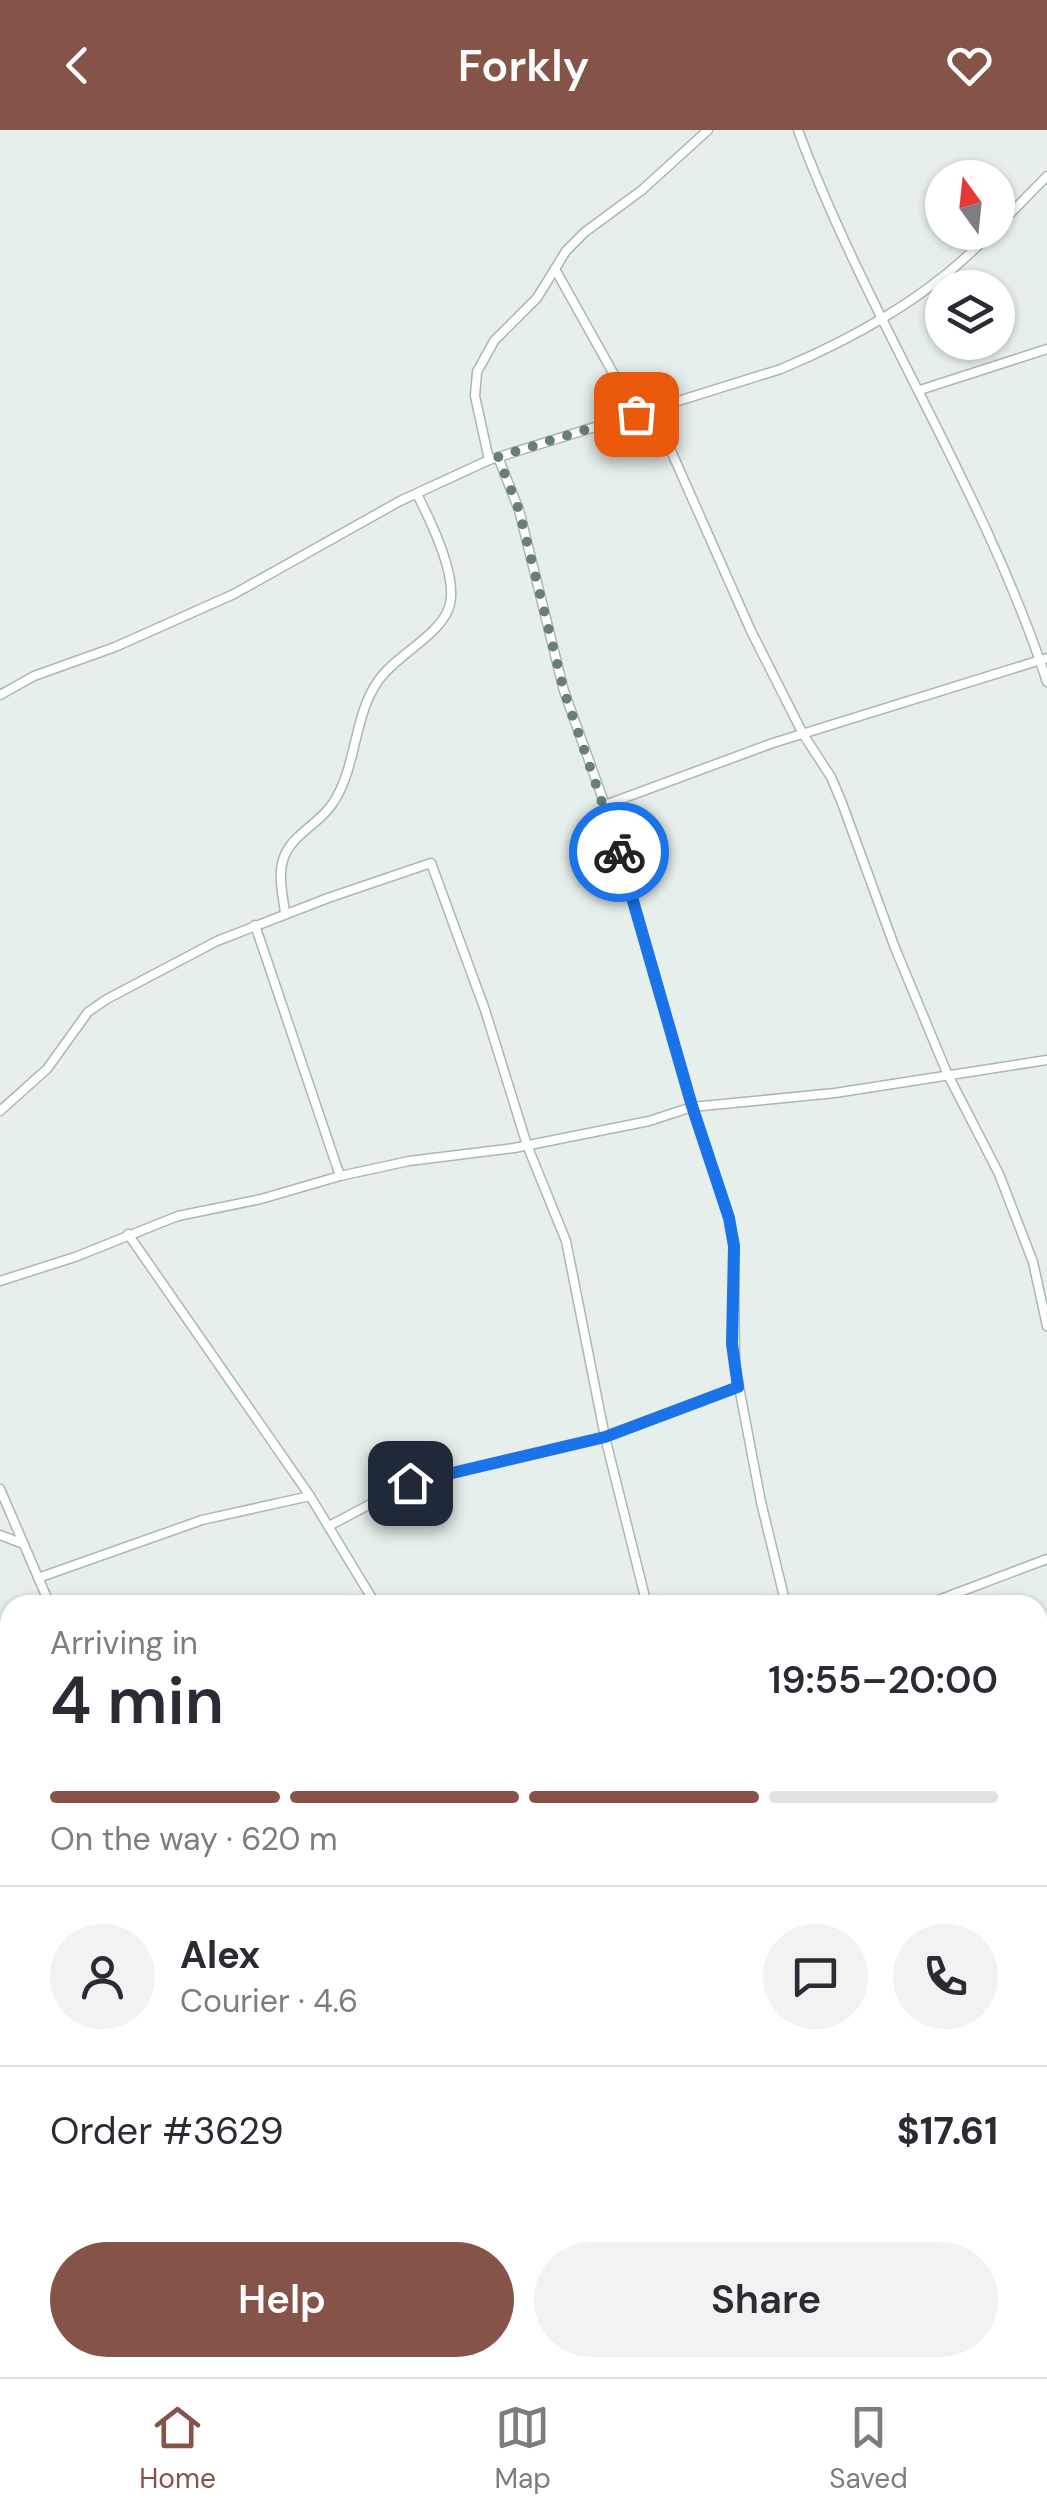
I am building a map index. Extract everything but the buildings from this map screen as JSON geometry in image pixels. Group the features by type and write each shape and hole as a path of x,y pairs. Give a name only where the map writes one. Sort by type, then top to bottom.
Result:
{"street":[{"path":"708,130 566,251 537,298 494,342 478,372 476,396 493,458 519,510 564,691 605,805 692,1106 729,1218 734,1246 732,1344 738,1387 784,1595"},
{"path":"798,130 829,212 987,532 1043,659 1047,682"},
{"path":"1015,209 1047,176"},
{"path":"0,695 34,676 115,647 234,594 417,494 493,458 781,369 828,350 942,280 973,250"},
{"path":"555,270 636,414"},
{"path":"920,390 1047,349"},
{"path":"652,408 751,630 802,734 831,776 894,948 947,1073 999,1174 1033,1262 1047,1326"},
{"path":"285,914 283,857 333,804 366,703 377,683 393,662 433,630 448,611 449,588 442,545 417,494"},
{"path":"605,805 802,734 1043,659"},
{"path":"0,1111 47,1069 88,1012 190,954 255,925 431,863 486,1010 527,1145 566,1242 605,1437 644,1595"},
{"path":"255,925 340,1176"},
{"path":"0,1281 75,1258 178,1216 409,1161 527,1145 649,1121 692,1106 835,1093 1047,1060"},
{"path":"128,1234 310,1496 370,1595"},
{"path":"329,1526 410,1483 605,1437 738,1387"},
{"path":"0,1490 46,1595"},
{"path":"38,1578 202,1520 310,1496"},
{"path":"0,1516 6,1504"},
{"path":"0,1535 21,1543"},
{"path":"952,1595 1047,1559"}],"way so far":[{"path":"619,852 564,691 519,510 498,457 636,414"}],"route":[{"path":"410,1483 605,1437 738,1387 732,1344 734,1246 729,1218 692,1106 619,852"}]}
